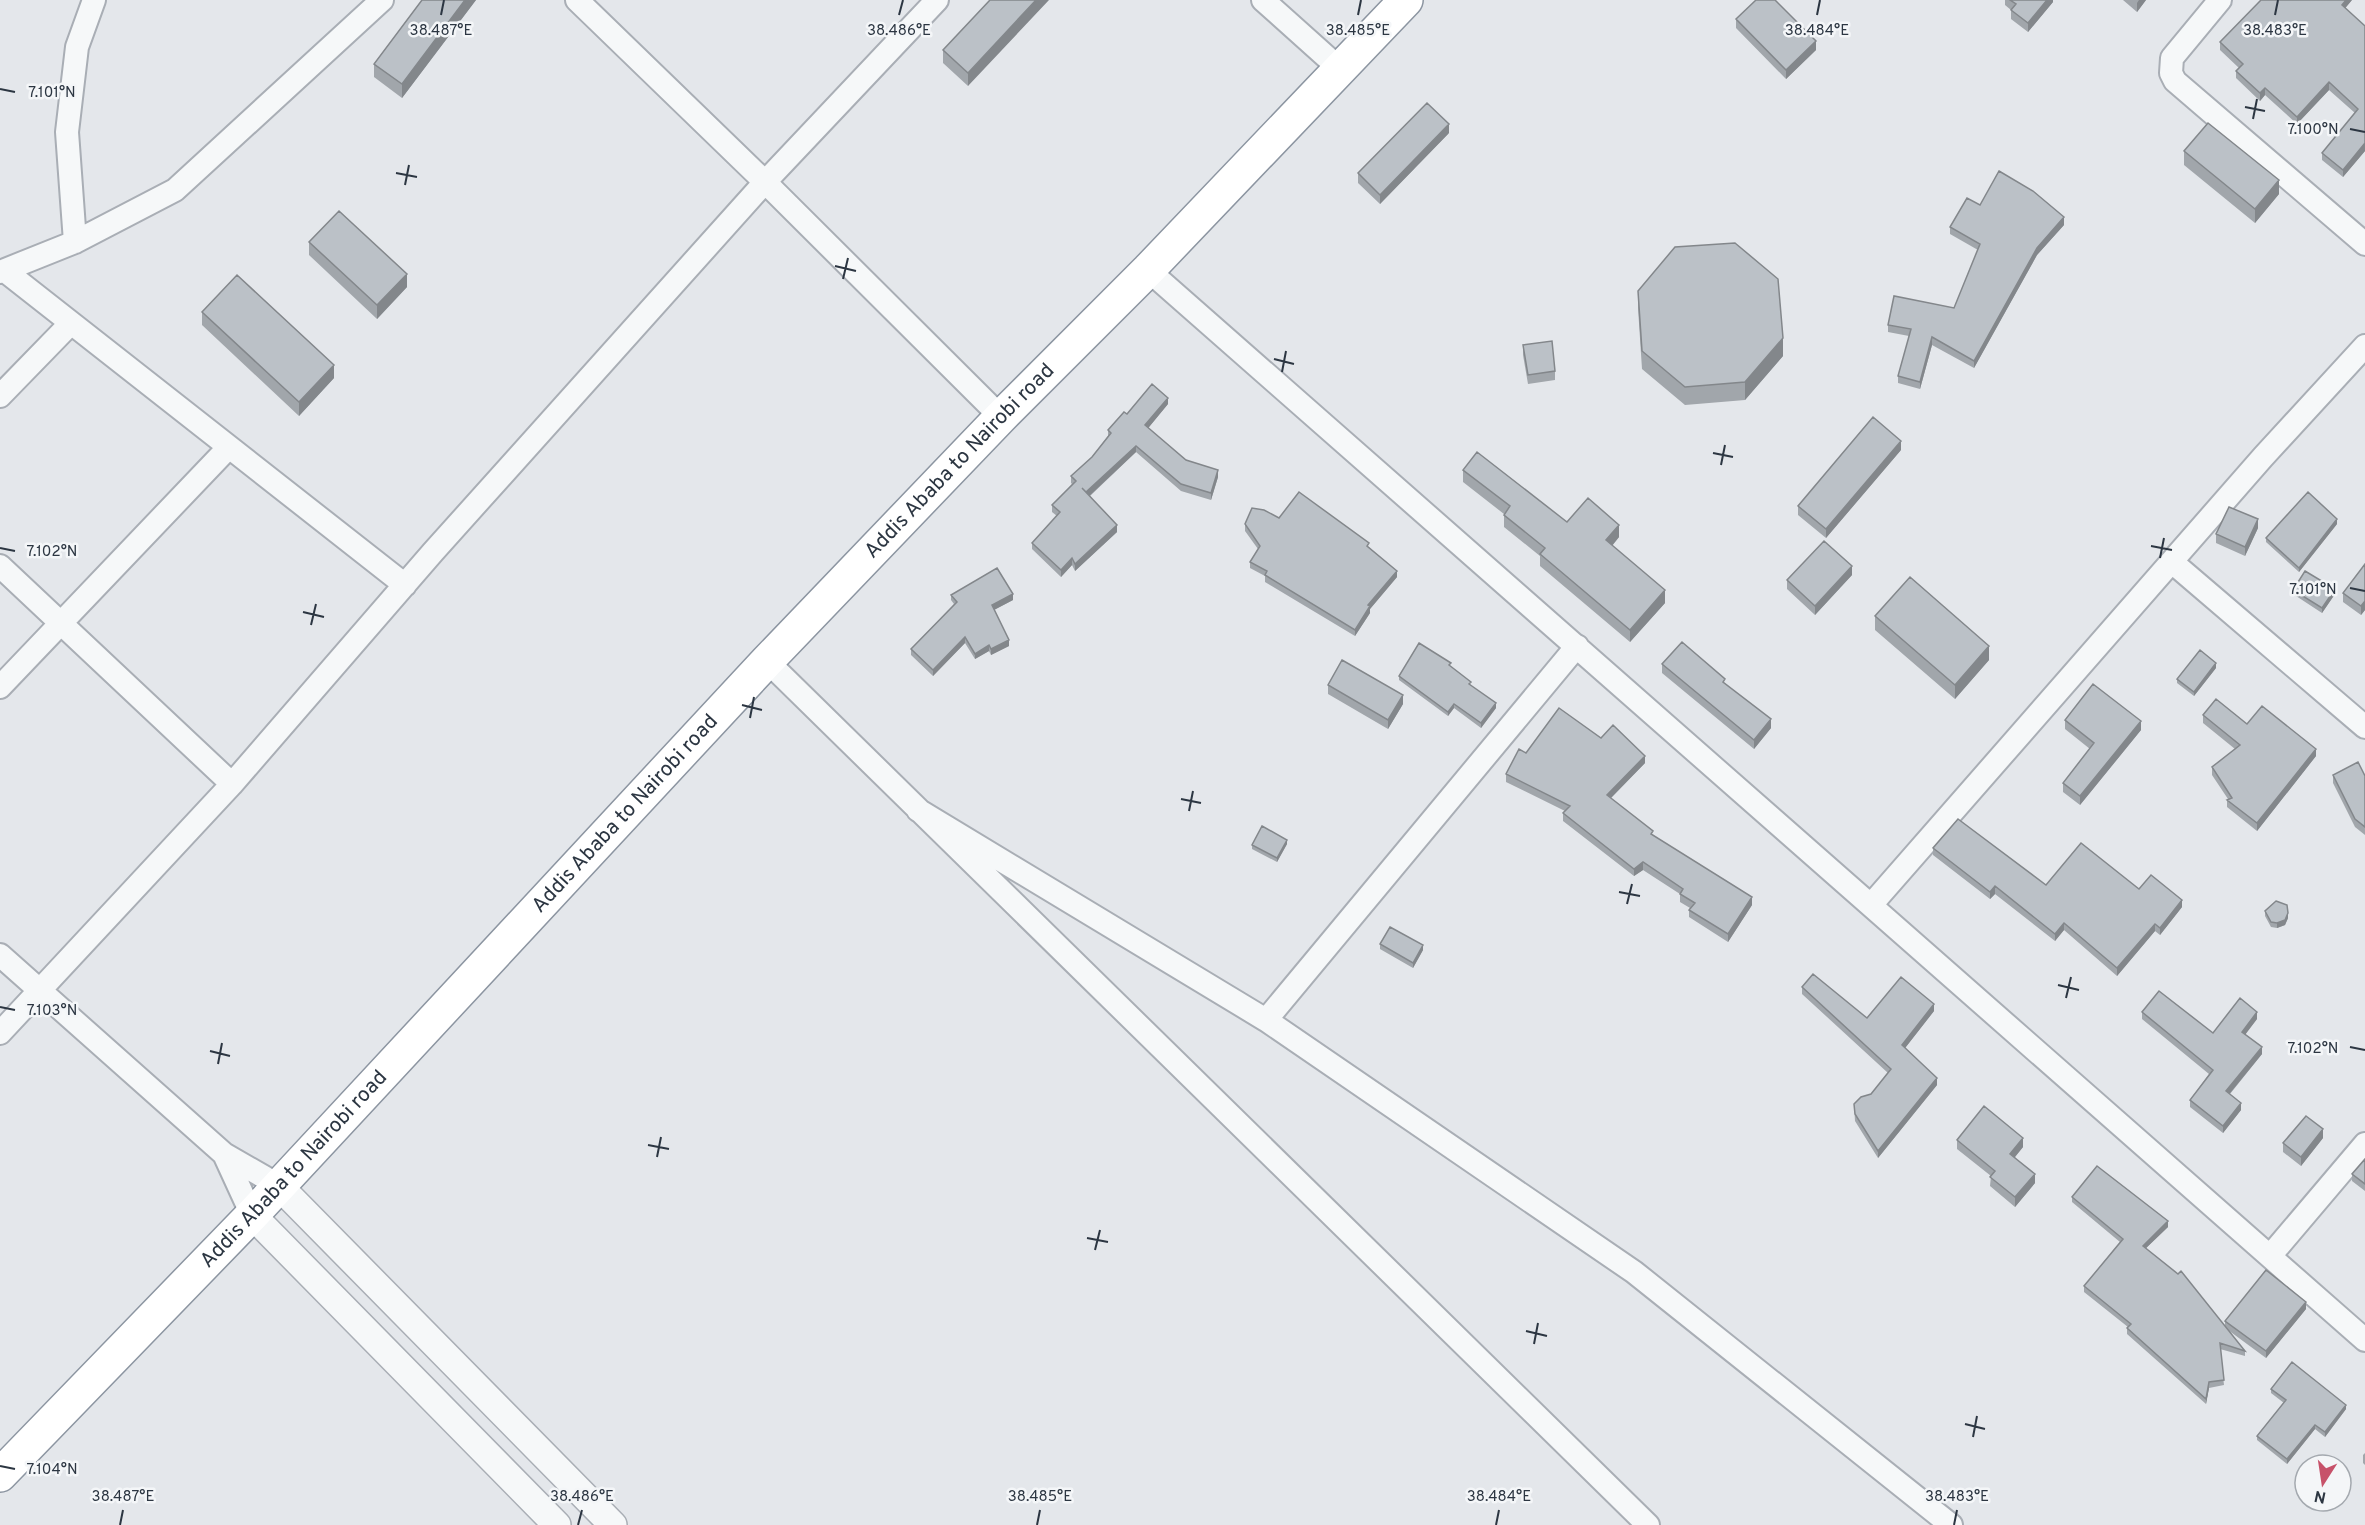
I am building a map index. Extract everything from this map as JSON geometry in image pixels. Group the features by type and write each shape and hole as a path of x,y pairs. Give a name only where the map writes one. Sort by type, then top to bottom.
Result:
{"highway":[{"name":"Addis Ababa to Nairobi road","path":"0,1475 252,1215 767,661 1001,417 1148,270 1406,0"}],"street":[{"path":"75,242 67,132 77,47 94,0"},
{"path":"2,271 75,242 175,190 382,0"},
{"path":"577,0 765,182 1001,417"},
{"path":"0,1033 232,784 405,585 765,182 937,0"},
{"path":"1263,0 1340,69"},
{"path":"2220,0 2172,58 2170,73 2175,81 2365,244"},
{"path":"1148,270 2365,1340"},
{"path":"2,271 405,585"},
{"path":"0,396 71,323"},
{"path":"1871,905 2263,457 2365,346"},
{"path":"0,687 229,447"},
{"path":"2172,562 2365,727"},
{"path":"0,566 232,784"},
{"path":"1266,1020 1576,645"},
{"path":"767,661 1648,1525"},
{"path":"918,810 1266,1020 1634,1272 1951,1525"},
{"path":"0,955 224,1154 278,1185 613,1525"},
{"path":"2270,1256 2365,1144"},
{"path":"224,1154 252,1215 558,1525"}],"building":[{"path":"422,0 465,0 402,84 374,64"},
{"path":"990,0 1036,0 968,73 943,50"},
{"path":"1756,0 1775,0 1816,41 1786,70 1736,19"},
{"path":"2010,0 2047,0 2028,23 2011,10 2016,4"},
{"path":"2261,0 2346,0 2342,5 2365,26 2365,143 2343,170 2322,153 2358,109 2329,82 2297,117 2265,88 2260,93 2236,71 2243,64 2220,42"},
{"path":"1427,103 1449,124 1380,195 1358,173"},
{"path":"2208,123 2279,180 2255,209 2184,151"},
{"path":"1999,171 2033,191 2064,217 2037,248 1974,361 1932,337 1920,382 1898,376 1911,329 1888,325 1894,296 1954,308 1980,244 1950,227 1967,198 1980,205"},
{"path":"339,211 407,274 377,305 309,242"},
{"path":"1735,243 1778,279 1783,338 1745,382 1685,387 1642,351 1638,291 1675,247"},
{"path":"237,275 334,365 299,402 202,312"},
{"path":"1552,341 1555,371 1528,375 1523,345"},
{"path":"1152,384 1168,398 1145,425 1186,460 1218,470 1211,493 1181,484 1136,446 1086,492 1082,488 1117,525 1075,564 1072,558 1061,570 1032,543 1060,512 1052,505 1076,481 1071,476 1092,457 1111,433 1108,430 1124,412 1127,414"},
{"path":"1873,417 1901,441 1826,529 1798,506"},
{"path":"1477,452 1567,522 1588,498 1619,525 1606,540 1665,590 1630,630 1540,554 1545,548 1504,515 1510,506 1463,470"},
{"path":"1299,492 1369,543 1367,546 1397,571 1368,605 1370,606 1355,630 1265,575 1267,571 1250,562 1260,546 1245,524 1252,508 1264,510 1279,518"},
{"path":"2308,492 2337,519 2299,568 2266,538"},
{"path":"2229,507 2258,519 2245,547 2216,534"},
{"path":"1824,541 1852,566 1815,606 1787,580"},
{"path":"2365,564 2365,601 2361,606 2343,593"},
{"path":"997,568 1013,594 992,605 1009,640 991,649 989,645 975,654 965,637 933,670 911,649 957,602 951,595"},
{"path":"2305,571 2335,589 2322,608 2293,590"},
{"path":"1910,577 1989,646 1955,685 1875,616"},
{"path":"1682,642 1725,679 1723,682 1771,719 1754,740 1662,664"},
{"path":"1419,643 1451,663 1449,665 1471,682 1469,684 1496,703 1481,723 1454,704 1448,712 1399,676"},
{"path":"2200,650 2216,663 2194,692 2177,679"},
{"path":"1342,660 1403,695 1388,720 1328,685"},
{"path":"2093,684 2141,721 2080,796 2063,783 2094,743 2065,720"},
{"path":"2216,699 2247,724 2262,706 2316,749 2257,823 2227,800 2232,798 2212,767 2240,745 2203,715"},
{"path":"1559,708 1601,738 1613,725 1645,756 1607,795 1653,831 1651,834 1752,897 1728,934 1689,910 1695,903 1680,894 1683,889 1643,862 1634,869 1563,813 1570,806 1506,774 1519,749 1526,753"},
{"path":"2358,762 2365,776 2365,827 2355,819 2333,775"},
{"path":"1958,819 2046,885 2081,843 2139,889 2151,875 2182,900 2160,928 2155,924 2117,968 2064,923 2055,934 1995,886 1990,892 1933,848"},
{"path":"1262,826 1287,840 1277,858 1252,845"},
{"path":"2276,901 2287,905 2288,913 2285,920 2277,923 2271,922 2265,911"},
{"path":"1390,927 1423,945 1413,963 1380,944"},
{"path":"1813,974 1867,1018 1901,977 1934,1004 1902,1045 1937,1078 1878,1151 1855,1114 1854,1104 1861,1097 1871,1094 1891,1069 1802,987"},
{"path":"2159,991 2213,1033 2240,998 2257,1012 2242,1032 2262,1047 2226,1091 2241,1103 2223,1126 2190,1100 2213,1070 2142,1012"},
{"path":"1984,1106 2023,1138 2010,1154 2035,1174 2015,1197 1990,1177 1995,1171 1957,1140"},
{"path":"2306,1116 2323,1129 2301,1157 2283,1143"},
{"path":"2365,1159 2365,1184 2352,1174"},
{"path":"2097,1166 2168,1221 2143,1246 2178,1274 2181,1271 2245,1351 2220,1343 2224,1380 2209,1382 2206,1399 2127,1328 2131,1324 2084,1286 2123,1239 2072,1197"},
{"path":"2266,1270 2306,1302 2266,1351 2225,1321"},
{"path":"2292,1362 2346,1405 2325,1432 2315,1425 2287,1459 2257,1436 2286,1400 2271,1389"}]}
